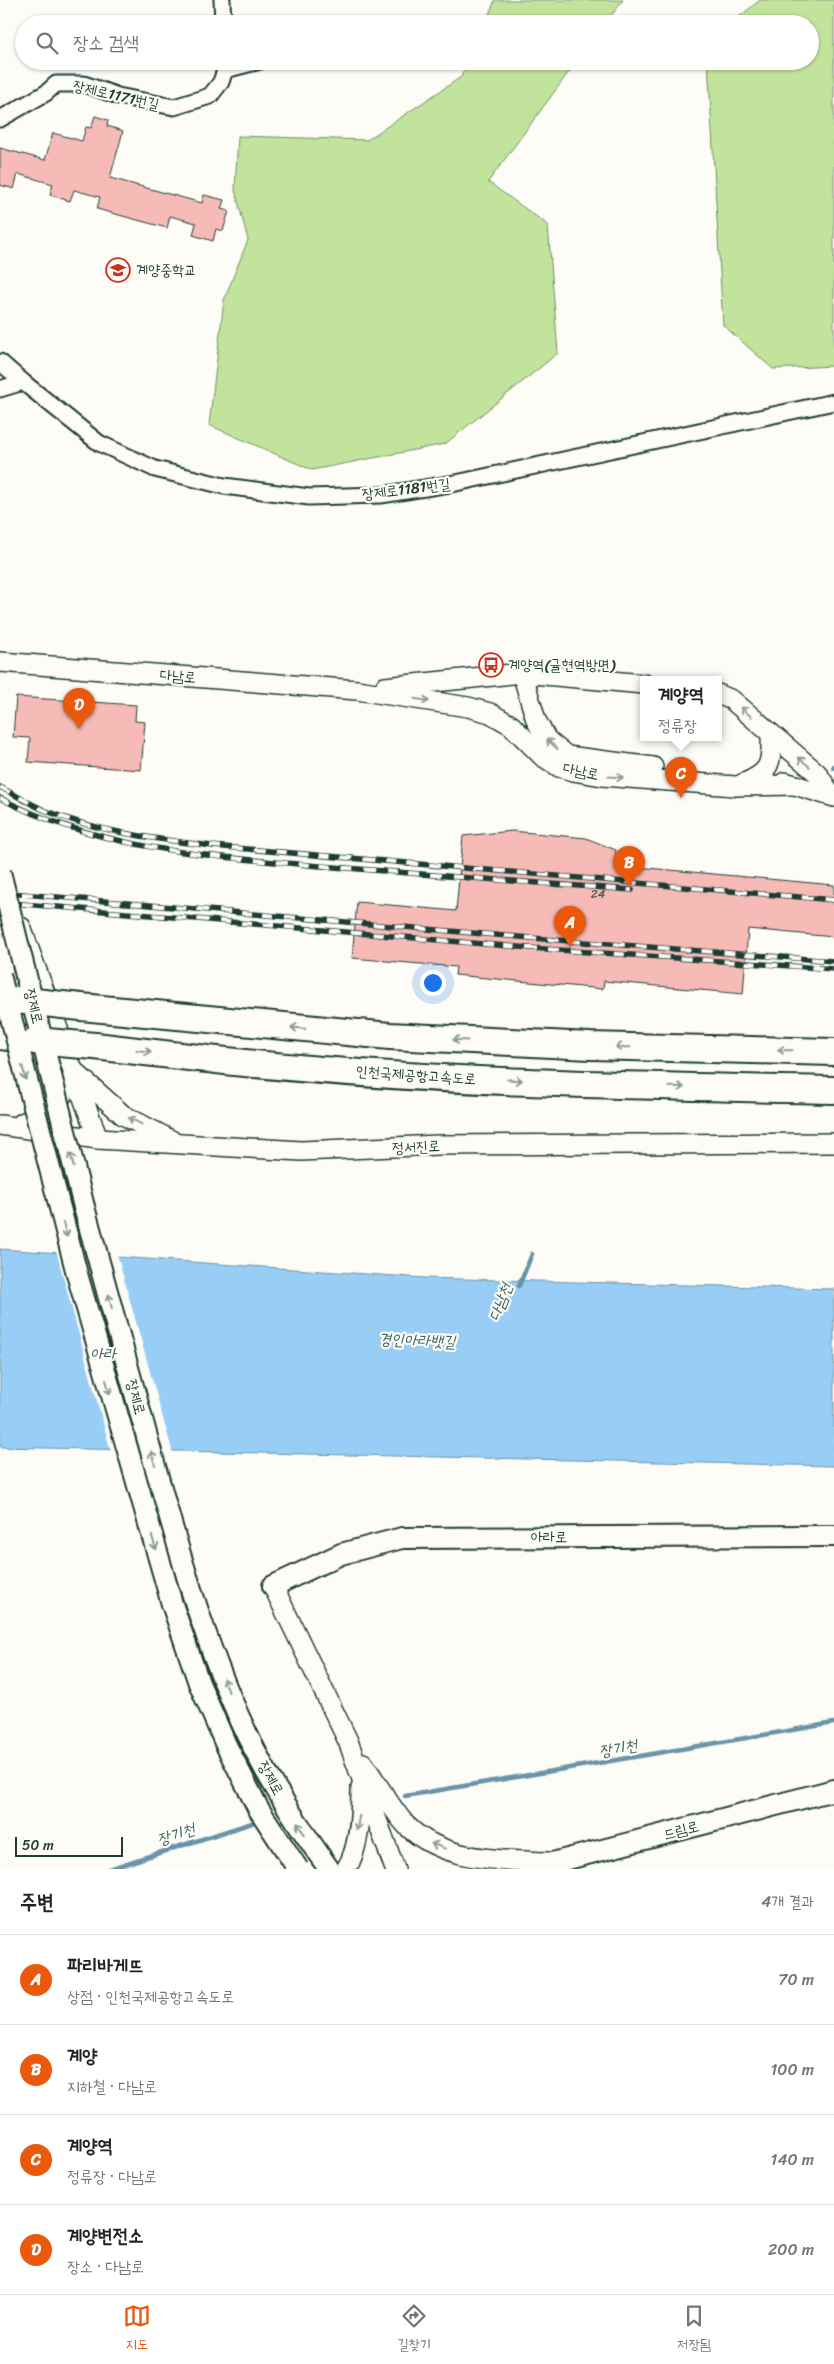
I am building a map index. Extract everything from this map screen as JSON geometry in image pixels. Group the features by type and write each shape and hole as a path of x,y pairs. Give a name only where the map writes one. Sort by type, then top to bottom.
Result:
{"highway":[{"path":"8,999 390,1036 590,1046 834,1052"},
{"name":"인천국제공항고속도로","path":"0,1036 247,1063 425,1076 628,1086 834,1090"}],"main road":[{"name":"장제로","path":"0,871 84,1207 166,1505 191,1587 229,1693 262,1763 298,1825 329,1869"},
{"name":"장제로","path":"0,974 77,1274 172,1604 199,1683 226,1745 258,1808 298,1869"},
{"name":"아라로","path":"274,1586 341,1554 402,1538 834,1536"},
{"name":"드림로","path":"529,1869 549,1866 834,1790"}],"street":[{"path":"222,0 223,15"},
{"name":"장제로1171번길","path":"0,119 46,93 56,84 84,84 118,96 174,107 210,96 221,82 223,70"},
{"name":"장제로1181번길","path":"0,362 99,443 155,469 224,486 309,497 380,494 456,483 834,402"},
{"path":"0,389 23,382"},
{"name":"다남로","path":"0,662 356,690 460,706 490,713 511,725 542,756 559,767 573,771 602,776 735,786 796,785"},
{"name":"다남로","path":"356,690 522,673 640,684"},
{"name":"다남로","path":"522,673 540,727 547,740 567,756 592,761 759,778 796,785 833,796"},
{"name":"다남로","path":"722,696 732,700 817,773 833,796"},
{"path":"735,786 759,778 767,768 772,755 771,734"},
{"name":"장제로","path":"0,871 98,1139"},
{"path":"7,1125 46,1113 64,1094 75,1072 123,1115 179,1144"},
{"name":"정서진로","path":"7,1125 98,1139 301,1151 439,1145 834,1143"},
{"path":"274,1586 348,1741 395,1869"},
{"path":"348,1741 407,1825 432,1844 460,1854 549,1866"},
{"path":"346,1869 354,1846 361,1806 361,1776"}],"green space":[{"path":"495,0 623,0 612,15 489,15"},
{"path":"760,0 834,0 834,366 773,369 723,325 709,70 819,70 819,15 741,15"},
{"path":"464,70 570,70 488,182 548,225 558,353 445,444 312,470 209,425 224,300 248,240 235,190 238,136 367,140 461,77"}],"water":[{"name":"아라","path":"0,1249 425,1278 834,1289 834,1466 0,1447"}],"pier":[{"path":"56,1250 117,1254 173,1454 111,1452"}],"building":[{"path":"95,116 108,120 107,126 123,131 110,178 202,203 204,195 224,200 221,209 229,211 223,231 216,229 213,241 193,235 196,223 170,216 167,228 97,209 100,197 74,190 70,201 50,195 53,184 18,174 14,189 0,185 0,148 45,160 53,133 82,141 86,127 91,128"},
{"path":"16,697 136,705 135,721 145,722 141,770 28,762 30,738 13,737"},
{"path":"512,831 586,838 616,850 615,865 834,885 834,937 748,929 743,994 604,981 603,989 455,975 456,967 352,958 357,902 456,911 463,836"}],"waterway":[{"name":"다남천","path":"519,1286 532,1254"},
{"name":"장기천","path":"405,1796 834,1723"},
{"name":"장기천","path":"109,1869 252,1823"}],"railway":[{"path":"0,787 44,810 64,818 127,834 170,841 834,900"},
{"path":"0,798 39,816 79,830 163,849 248,860 632,890"},
{"path":"0,892 531,938 834,961"},
{"path":"0,902 530,948 834,969"}],"place":[{"name":"계양중학교","path":"118,270"},
{"name":"계양역(귤현역방면)","path":"491,665"},
{"name":"계양변전소","path":"79,729"},
{"name":"계양역","path":"681,798"},
{"name":"계양","path":"629,887"},
{"name":"파리바게뜨","path":"570,947"}],"water label":[{"name":"경인아라뱃길","path":"417,1340"}]}
